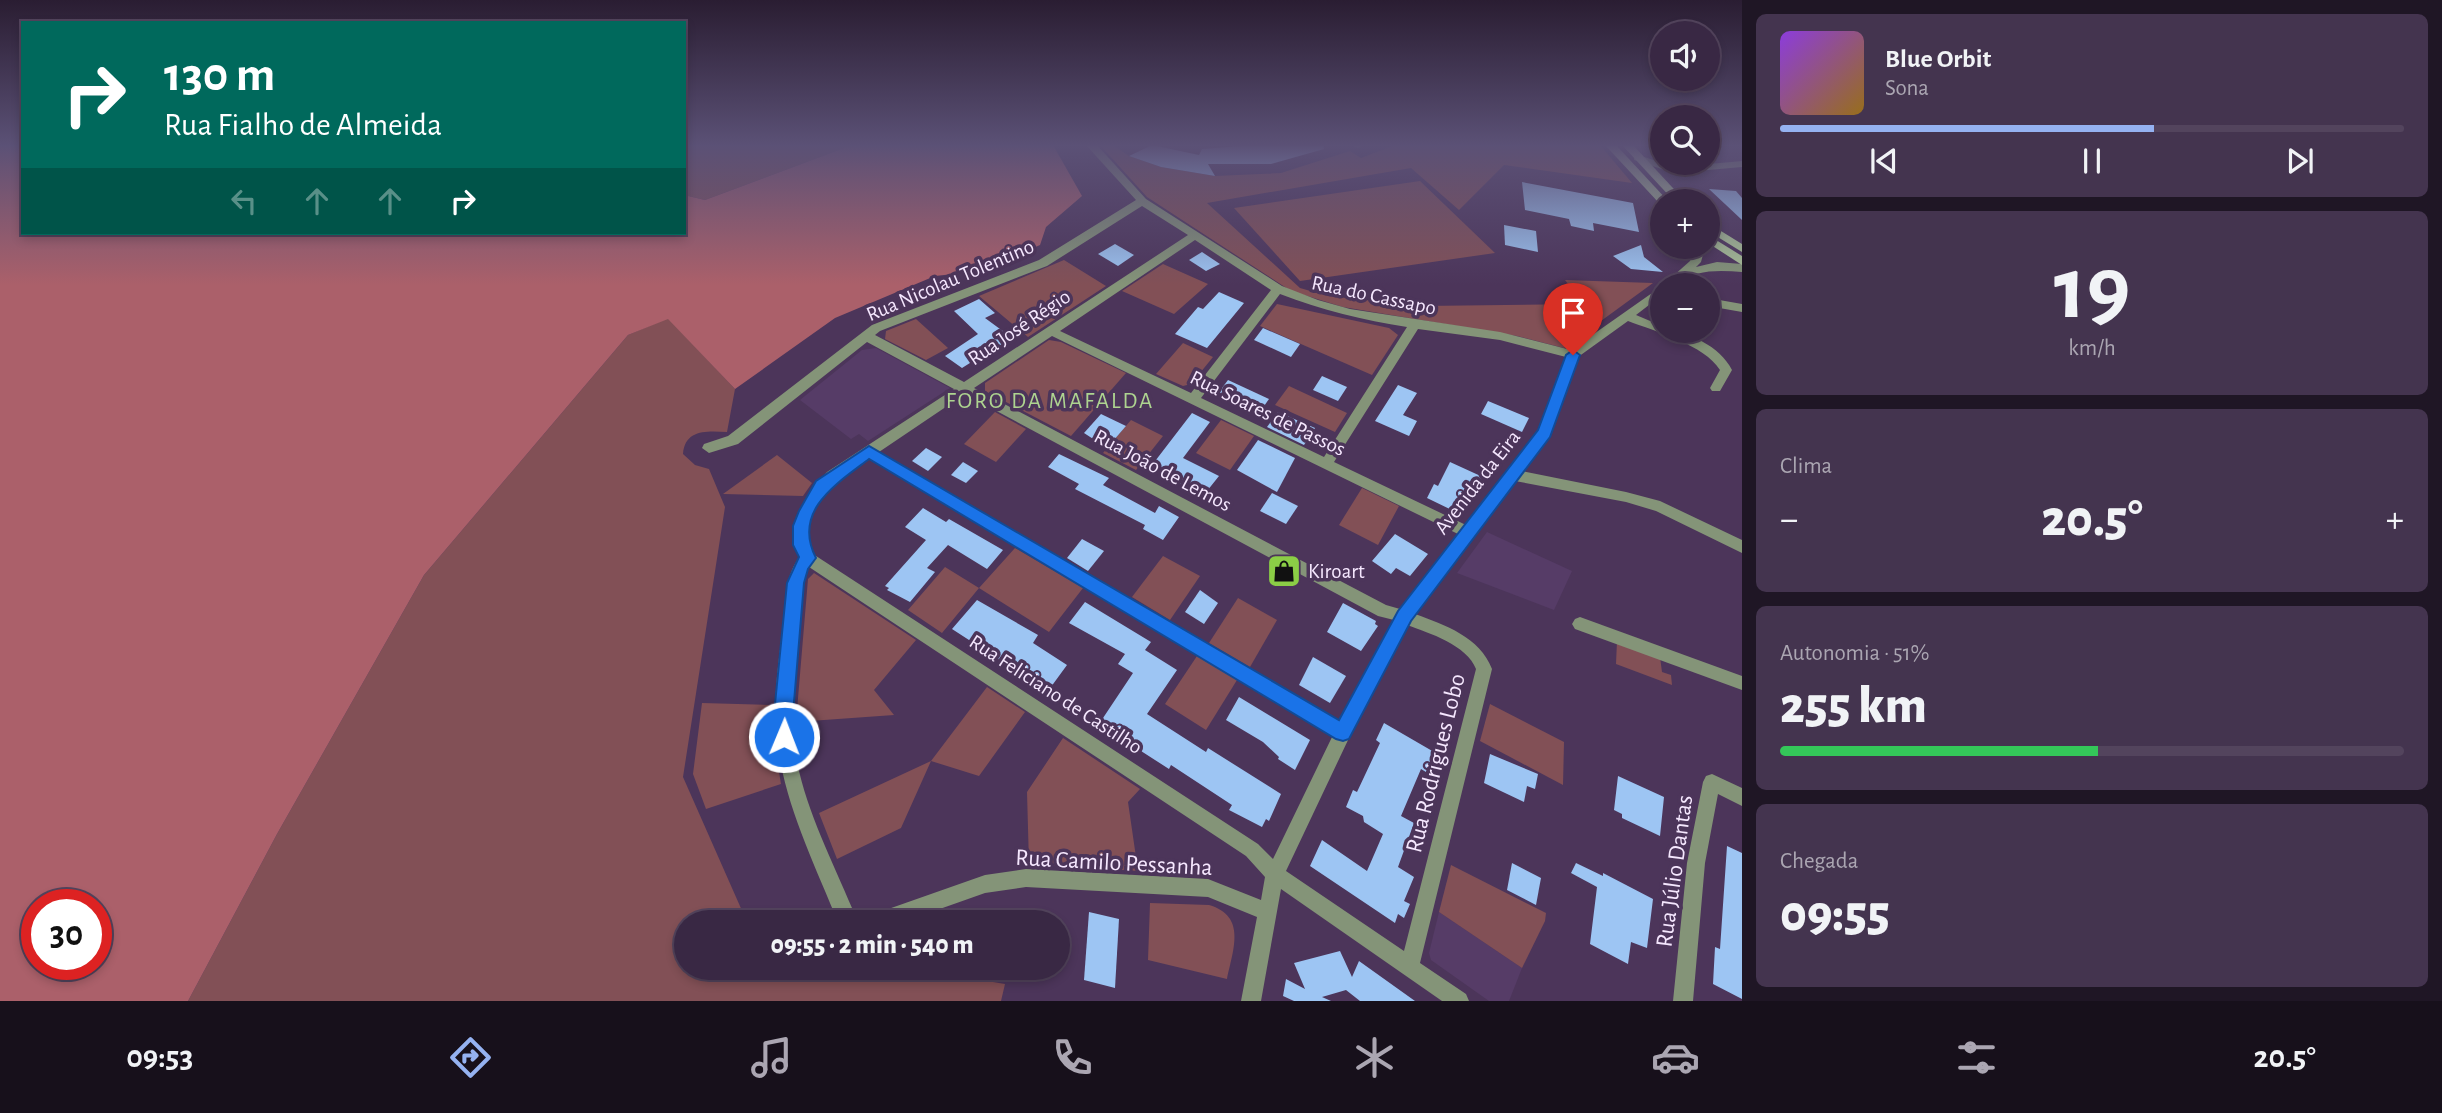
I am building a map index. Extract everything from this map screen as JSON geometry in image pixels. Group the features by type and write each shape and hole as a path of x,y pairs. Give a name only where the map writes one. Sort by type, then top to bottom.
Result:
{"street":[{"name":"Rua do Cassapo","path":"1134,192 1142,201 1278,289 1328,308 1414,326 1536,343 1573,355"},
{"name":"Rua Nicolau Tolentino","path":"709,448 733,440 866,336 898,318 1043,263 1142,201"},
{"path":"1720,234 1742,249"},
{"name":"Rua José Régio","path":"808,558 801,545 802,526 816,494 832,476 1196,235"},
{"path":"1720,246 1742,261"},
{"path":"1686,273 1696,259"},
{"path":"1686,273 1717,266 1742,268"},
{"path":"1193,400 1278,289"},
{"path":"1573,355 1650,300"},
{"path":"1720,304 1742,308"},
{"path":"1628,316 1650,325"},
{"path":"1326,464 1414,326"},
{"name":"Rua Soares de Passos","path":"1051,331 1467,532"},
{"name":"Rua João de Lemos","path":"866,336 1384,611 1405,616"},
{"path":"1692,343 1724,362 1726,370 1716,388"},
{"name":"Avenida da Eira","path":"1251,1001 1275,874 1343,732 1405,616 1467,532 1514,475 1550,421 1573,355"},
{"path":"869,452 1343,732"},
{"path":"1514,475 1626,497 1660,507 1742,548"},
{"path":"808,558 801,565 795,583 784,737 796,787 844,910"},
{"name":"Rua Feliciano de Castilho","path":"808,558 1252,850 1275,874 1459,1001"},
{"name":"Rua Rodrigues Lobo","path":"1405,616 1476,651 1484,668 1410,965"},
{"path":"1580,624 1742,682"},
{"name":"Rua Júlio Dantas","path":"1683,1001 1696,863 1712,782 1742,797"},
{"name":"Rua Camilo Pessanha","path":"911,910 985,884 1026,878 1208,888 1268,912"}],"shaded area":[{"path":"0,192 21,192 21,235 686,235 686,195 705,200 727,192 1080,192 1082,196 1046,227 1040,245 981,271 935,276 835,318 735,389 668,319 628,335 424,575 277,834 188,1001 0,1001"},
{"path":"686,192 727,192 705,200 686,195"},
{"path":"1142,192 1273,192 1207,203 1300,288 1328,296 1422,306 1584,304 1565,280 1650,283 1564,348 1517,336 1343,307 1291,291"},
{"path":"1346,192 1431,192 1495,253 1300,281 1234,208"},
{"path":"1438,192 1477,192 1459,210"},
{"path":"1064,260 1106,286 1028,337 979,296"},
{"path":"1163,264 1208,284 1174,314 1122,291"},
{"path":"1277,304 1389,328 1398,335 1372,375 1260,326"},
{"path":"668,318 735,389 727,432 698,433 688,440 683,454 695,465 709,469 725,507 683,777 742,910 674,910 674,980 981,980 1005,984 1001,1001 188,1001 277,834 424,575 628,335"},
{"path":"916,319 948,348 926,360 885,339 886,331"},
{"path":"1049,340 1061,342 1126,373 1071,436 985,391 985,383"},
{"path":"1183,343 1213,357 1191,384 1183,386 1156,374"},
{"path":"876,348 950,388 868,441 859,434 851,439 800,400 862,350"},
{"path":"1289,386 1347,413 1335,432 1275,405"},
{"path":"995,412 1026,429 996,462 964,444"},
{"path":"1131,420 1163,436 1136,470 1103,453"},
{"path":"1221,420 1254,436 1230,470 1196,453"},
{"path":"777,455 812,483 803,496 723,494"},
{"path":"1362,488 1399,506 1378,545 1339,525"},
{"path":"1487,532 1572,571 1554,610 1457,573"},
{"path":"1015,548 1083,588 1049,632 979,588"},
{"path":"1163,556 1200,576 1170,620 1132,597"},
{"path":"945,567 979,588 942,633 908,610"},
{"path":"814,573 916,640 874,690 894,715 796,722 808,579"},
{"path":"1238,598 1277,620 1250,667 1209,643"},
{"path":"1617,641 1660,657 1662,672 1671,675 1672,685 1616,664"},
{"path":"1197,656 1237,680 1206,730 1165,704"},
{"path":"987,687 1025,712 979,776 931,761"},
{"path":"702,703 773,705 771,724 781,784 706,809 693,774"},
{"path":"1490,704 1564,742 1563,785 1480,741"},
{"path":"1063,738 1140,789 1128,802 1138,871 1029,864 1027,792"},
{"path":"931,761 901,828 837,859 819,813"},
{"path":"1451,865 1546,913 1545,921 1522,968 1439,912"},
{"path":"1150,903 1209,905 1229,917 1233,926 1234,946 1227,979 1148,960"},
{"path":"1439,912 1522,968 1509,1001 1489,1001 1431,960 1429,953"}],"building":[{"path":"1523,192 1573,192 1633,203 1639,232 1593,223 1594,231 1571,226 1569,219 1525,210"},
{"path":"1720,192 1737,192 1742,198 1742,220 1720,199"},
{"path":"1504,225 1536,231 1538,252 1505,245"},
{"path":"1115,244 1134,255 1118,266 1098,254"},
{"path":"1641,245 1644,257 1663,272 1631,269 1613,256"},
{"path":"1202,252 1220,264 1206,271 1189,260"},
{"path":"1219,292 1244,303 1207,348 1175,334 1198,307 1203,309"},
{"path":"979,299 995,313 985,318 1015,340 993,354 989,351 962,368 945,356 978,334 954,311"},
{"path":"1263,328 1300,344 1291,357 1254,340"},
{"path":"1322,376 1347,387 1338,401 1313,390"},
{"path":"1228,380 1269,399 1257,416 1216,396"},
{"path":"1398,385 1417,393 1403,415 1417,421 1409,436 1375,421"},
{"path":"1488,401 1529,418 1522,432 1481,414"},
{"path":"1278,412 1315,428 1304,445 1267,427"},
{"path":"1192,413 1210,422 1183,458 1219,476 1203,496 1149,469"},
{"path":"1101,414 1126,426 1107,448 1084,433"},
{"path":"1258,440 1295,458 1277,492 1237,470"},
{"path":"926,448 942,457 928,471 912,461"},
{"path":"1059,454 1109,478 1103,485 1155,513 1159,506 1179,517 1163,540 1143,529 1145,525 1075,489 1079,484 1048,467"},
{"path":"963,462 978,471 966,483 951,475"},
{"path":"1450,462 1485,478 1477,493 1471,491 1460,514 1427,498 1434,484 1438,486"},
{"path":"1272,493 1298,506 1286,524 1260,511"},
{"path":"923,508 946,522 949,519 1003,550 987,569 948,545 927,568 935,572 910,602 887,590 889,588 885,586 926,540 905,527"},
{"path":"1395,534 1428,554 1410,576 1396,568 1391,574 1372,561"},
{"path":"1082,539 1104,551 1088,571 1067,558"},
{"path":"1200,590 1218,603 1204,624 1185,612"},
{"path":"977,600 1038,635 1033,643 1067,665 1048,691 952,629"},
{"path":"1085,602 1151,642 1145,650 1177,670 1147,714 1206,752 1208,748 1281,794 1269,821 1266,819 1262,827 1229,810 1232,805 1171,765 1169,769 1099,724 1133,673 1118,664 1125,654 1069,623"},
{"path":"1343,603 1376,621 1378,626 1361,651 1327,632"},
{"path":"1313,657 1346,676 1330,703 1299,685"},
{"path":"1239,697 1310,740 1295,770 1278,759 1263,742 1226,720"},
{"path":"1384,723 1434,752 1426,772 1421,769 1401,816 1414,823 1398,867 1414,877 1404,901 1410,904 1404,918 1398,914 1395,923 1310,866 1322,840 1367,871 1383,834 1364,822 1363,816 1346,807 1353,790 1357,792 1380,743 1376,740"},
{"path":"1490,754 1538,774 1535,789 1527,786 1524,802 1484,783"},
{"path":"1618,776 1664,797 1660,836 1622,818 1622,814 1614,810"},
{"path":"1727,846 1742,853 1742,999 1713,984 1715,947 1720,949"},
{"path":"1512,863 1541,878 1536,905 1507,890"},
{"path":"1576,863 1603,876 1603,873 1653,899 1647,948 1631,942 1628,964 1590,944 1597,887 1571,873"},
{"path":"1089,912 1119,919 1115,988 1084,980"},
{"path":"1340,951 1352,977 1359,961 1415,1001 1360,1001 1346,990 1322,997 1331,1001 1294,1001 1283,996 1286,979 1305,989 1294,963"}],"place":[{"name":"Kiroart","path":"1284,571"}],"district":[{"name":"FORO DA MAFALDA","path":"1050,400"}],"route":[{"path":"784,737 795,583 801,565 808,558 801,545 802,526 807,511 822,486 832,476 869,452 1343,732 1405,616 1544,433 1573,355"}]}
